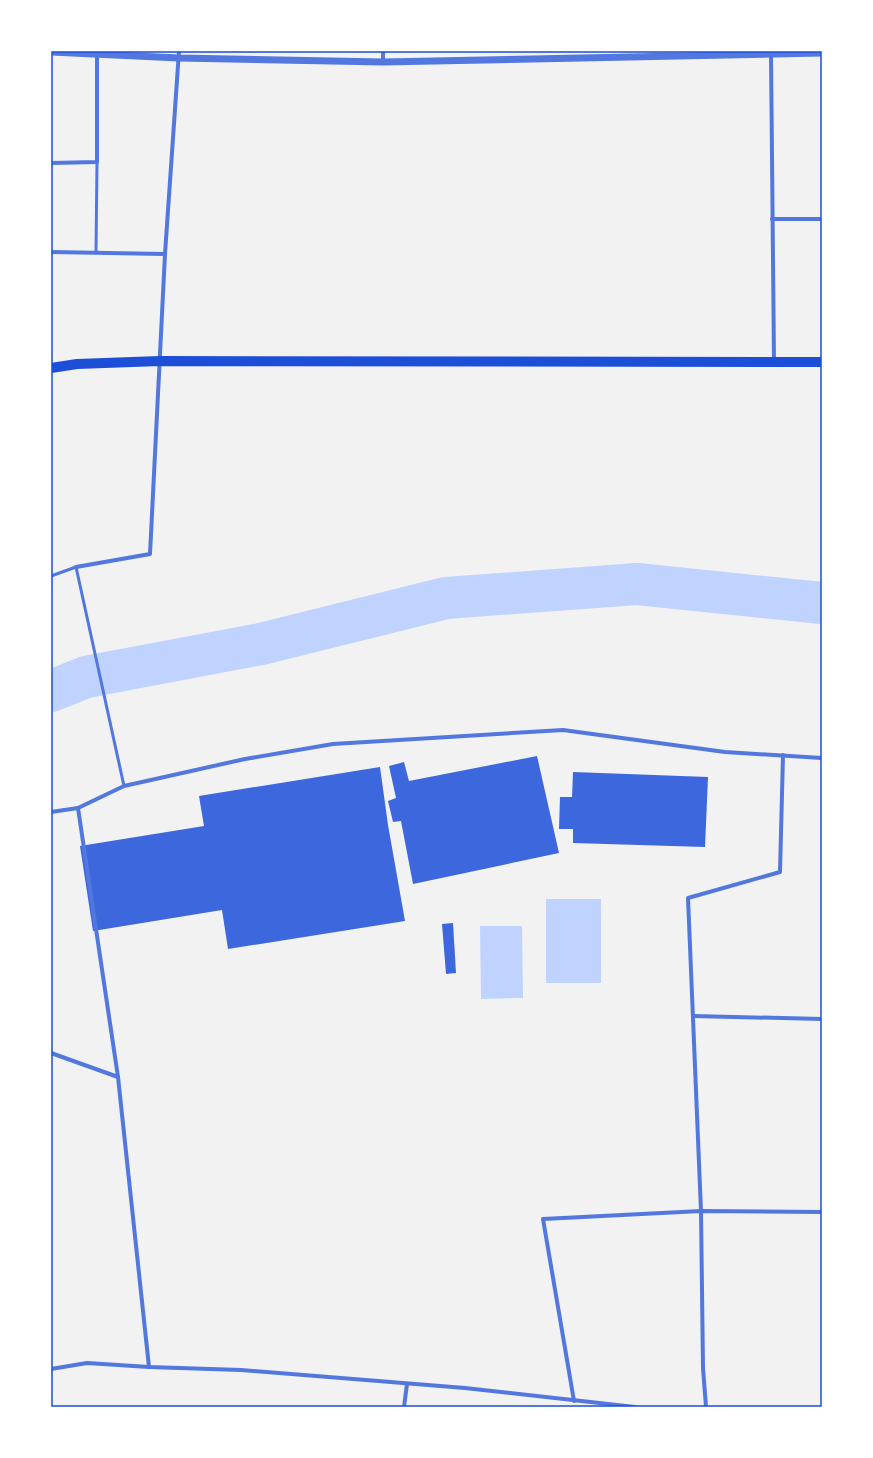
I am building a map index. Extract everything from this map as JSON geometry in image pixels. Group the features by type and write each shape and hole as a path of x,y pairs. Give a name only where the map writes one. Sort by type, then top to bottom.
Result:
{"main road":[{"path":"51,368 77,364 160,361 822,362"}],"street":[{"path":"383,51 383,62"},
{"path":"51,52 97,52 383,62 771,52 822,53"},
{"path":"51,162 97,162 97,52"},
{"path":"771,52 774,361"},
{"path":"76,567 150,554 165,254 179,55"},
{"path":"772,219 822,219"},
{"path":"51,252 165,254"},
{"path":"51,812 78,808 124,786 245,759 333,744 563,730 725,752 822,758"},
{"path":"706,1407 703,1368 701,1211 688,898 780,872 783,755"},
{"path":"78,808 118,1076 149,1368"},
{"path":"693,1016 822,1019"},
{"path":"51,1053 118,1076"},
{"path":"574,1401 543,1219 701,1211 822,1212"},
{"path":"51,1369 87,1363 149,1368 241,1370 465,1388 635,1407"},
{"path":"404,1407 407,1384"}],"lane":[{"path":"96,252 97,162"},
{"path":"51,576 76,567 124,786"}],"water":[{"path":"546,899 601,899 601,983 546,983"},
{"path":"480,926 522,926 523,998 481,999"}],"building":[{"path":"537,756 559,853 413,884 401,821 393,822 388,801 396,798 389,766 404,762 409,781"},
{"path":"380,767 388,825 405,921 228,949 222,910 93,931 80,846 204,826 199,796"},
{"path":"573,772 708,777 705,847 573,843 573,829 559,829 560,797 572,797"},
{"path":"453,923 456,973 446,974 442,924"}],"waterway":[{"path":"51,691 86,677 261,644 446,598 637,584 822,603"}]}
